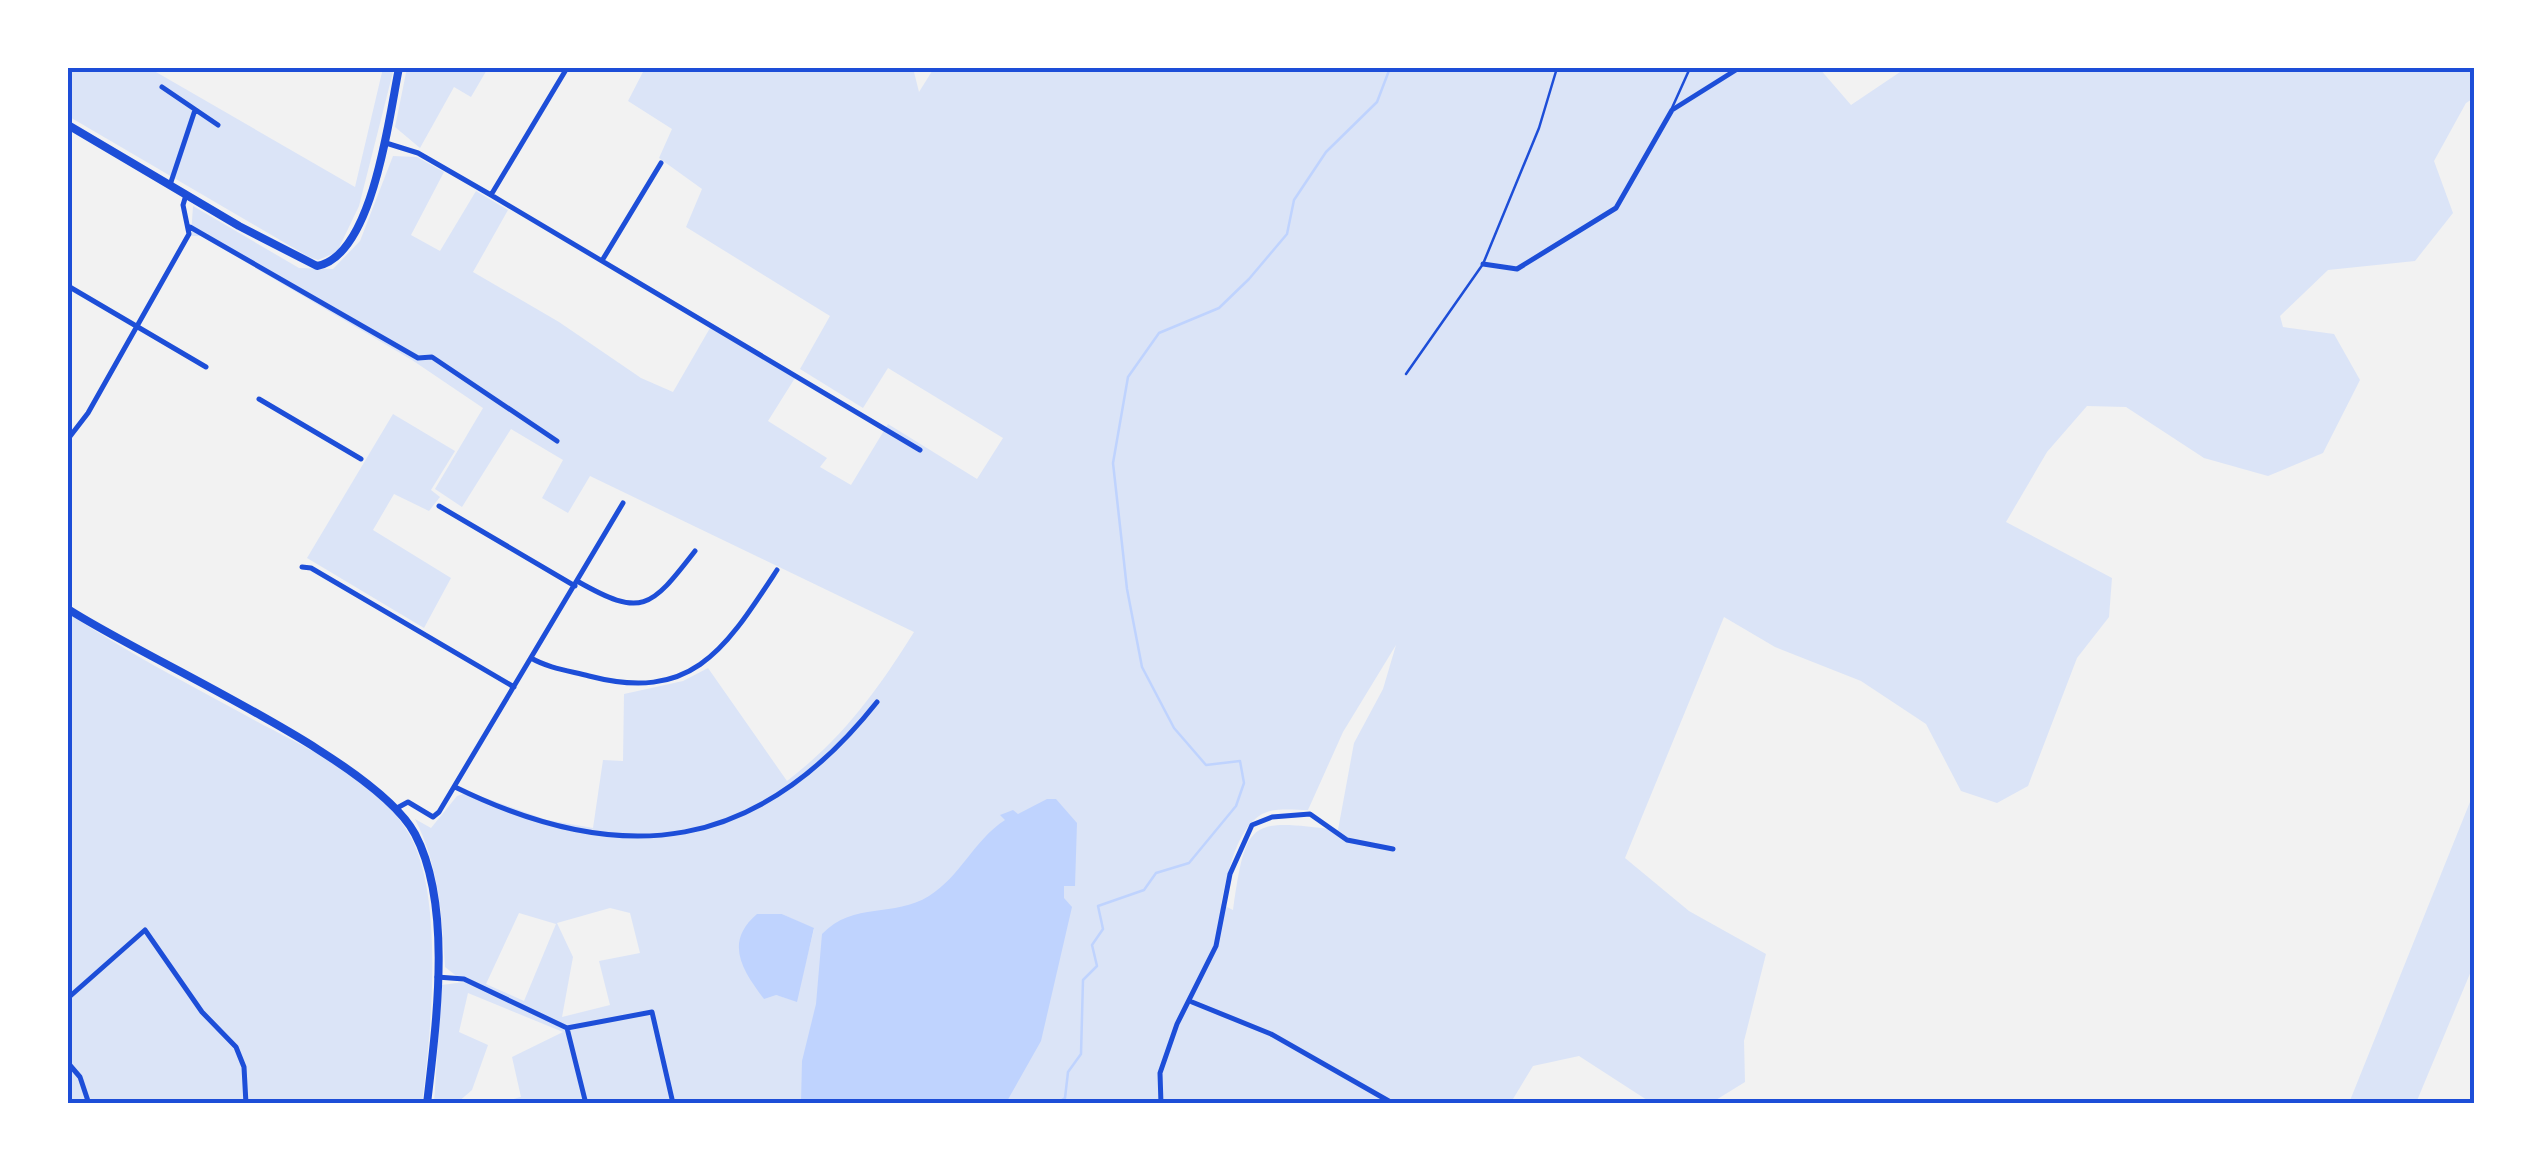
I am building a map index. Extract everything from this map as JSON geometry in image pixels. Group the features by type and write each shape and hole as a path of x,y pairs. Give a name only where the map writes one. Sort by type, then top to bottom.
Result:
{"main road":[{"path":"68,125 317,266 331,264 355,238 383,142 399,68"},
{"path":"68,608 332,759 397,808 416,835 433,894 437,977 427,1104"}],"street":[{"path":"491,195 566,68"},
{"path":"1483,264 1517,268 1616,208 1672,110 1738,68"},
{"path":"162,87 218,125"},
{"path":"170,185 196,110"},
{"path":"383,142 418,154 603,259 920,450"},
{"path":"603,259 661,163"},
{"path":"186,195 183,205 190,227 418,358 432,357 557,441"},
{"path":"68,440 138,328 190,227"},
{"path":"68,286 206,367"},
{"path":"259,399 360,459"},
{"path":"68,418 80,423"},
{"path":"397,808 408,802 433,817 455,787 623,503"},
{"path":"439,506 624,606 648,602 696,551"},
{"path":"302,567 312,568 514,686"},
{"path":"530,658 622,685 642,686 681,676 732,638 777,570"},
{"path":"455,787 545,824 602,834 689,834 728,821 791,790 825,763 877,702"},
{"path":"1161,1104 1160,1073 1216,946 1230,874 1252,825 1272,817 1310,814 1347,840 1393,849"},
{"path":"68,998 145,930 202,1012 236,1048 244,1067 246,1104"},
{"path":"437,977 464,979 566,1028 586,1104"},
{"path":"1190,1002 1270,1034 1394,1104"},
{"path":"566,1028 571,1024 652,1012 672,1099"},
{"path":"68,1063 80,1076 89,1104"}],"lane":[{"path":"1406,374 1483,264 1539,128 1557,68"},
{"path":"1672,110 1690,68"}],"shaded area":[{"path":"68,68 149,68 355,187 383,68 394,68 359,206 337,252 318,260 68,116"},
{"path":"407,68 488,68 471,97 454,87 420,148 395,127"},
{"path":"645,68 897,68 914,72 919,92 934,68 1819,68 1851,105 1906,68 2474,68 2474,98 2466,103 2434,161 2453,213 2415,261 2328,270 2280,316 2283,327 2334,334 2360,380 2323,453 2268,476 2204,458 2126,407 2087,406 2047,452 2006,522 2112,578 2109,617 2077,658 2028,786 1997,803 1961,791 1926,724 1861,681 1775,647 1724,617 1625,858 1689,911 1766,954 1744,1041 1745,1082 1711,1103 1647,1100 1579,1056 1533,1066 1510,1104 498,1103 521,1097 512,1057 563,1032 468,993 459,1032 488,1045 472,1090 457,1103 434,1103 442,985 464,982 445,967 434,873 415,819 431,828 457,796 469,792 547,820 593,828 603,760 623,761 624,694 683,681 708,668 787,781 858,712 914,632 590,476 568,513 542,498 563,460 511,429 462,507 435,489 483,408 412,360 201,236 191,236 193,206 299,268 333,269 360,241 393,156 417,157 444,172 411,235 440,251 476,191 508,210 473,272 559,322 641,378 673,392 710,328 795,378 768,421 827,458 820,467 851,485 888,424 977,479 1003,438 888,368 863,408 800,369 830,316 686,227 702,189 659,158 672,129 628,101","holes":["1396,645 1383,689 1354,743 1338,830 1286,825 1257,831 1243,857 1233,910 1221,904 1235,851 1248,827 1267,812 1308,810 1343,732","610,908 630,913 640,953 599,961 610,1005 562,1017 573,957 557,923","519,913 556,924 524,1001 486,984","782,914 814,929 796,1001 776,995"]},
{"path":"393,414 455,451 431,490 440,497 429,511 394,494 373,530 451,578 424,628 307,558"},
{"path":"68,613 155,666 336,764 395,814 420,861 431,928 431,1004 422,1103 68,1103"},
{"path":"2474,792 2474,964 2416,1103 2349,1103"}],"water":[{"path":"1047,799 1056,799 1077,823 1075,886 1064,886 1064,898 1072,907 1041,1041 1006,1103 801,1103 802,1061 816,1004 822,934 847,917 902,907 929,896 1005,820 1000,815 1013,810 1018,814"},
{"path":"757,914 782,914 814,928 797,1002 776,995 764,999 743,967 741,935"}],"waterway":[{"path":"1056,1104 1065,1098 1068,1072 1081,1054 1083,980 1097,966 1092,945 1103,929 1098,906 1144,890 1156,873 1189,863 1236,806 1244,783 1240,761 1206,765 1174,728 1142,667 1127,589 1113,463 1128,377 1159,333 1219,308 1249,279 1287,234 1294,200 1326,152 1377,102 1390,68"}]}
